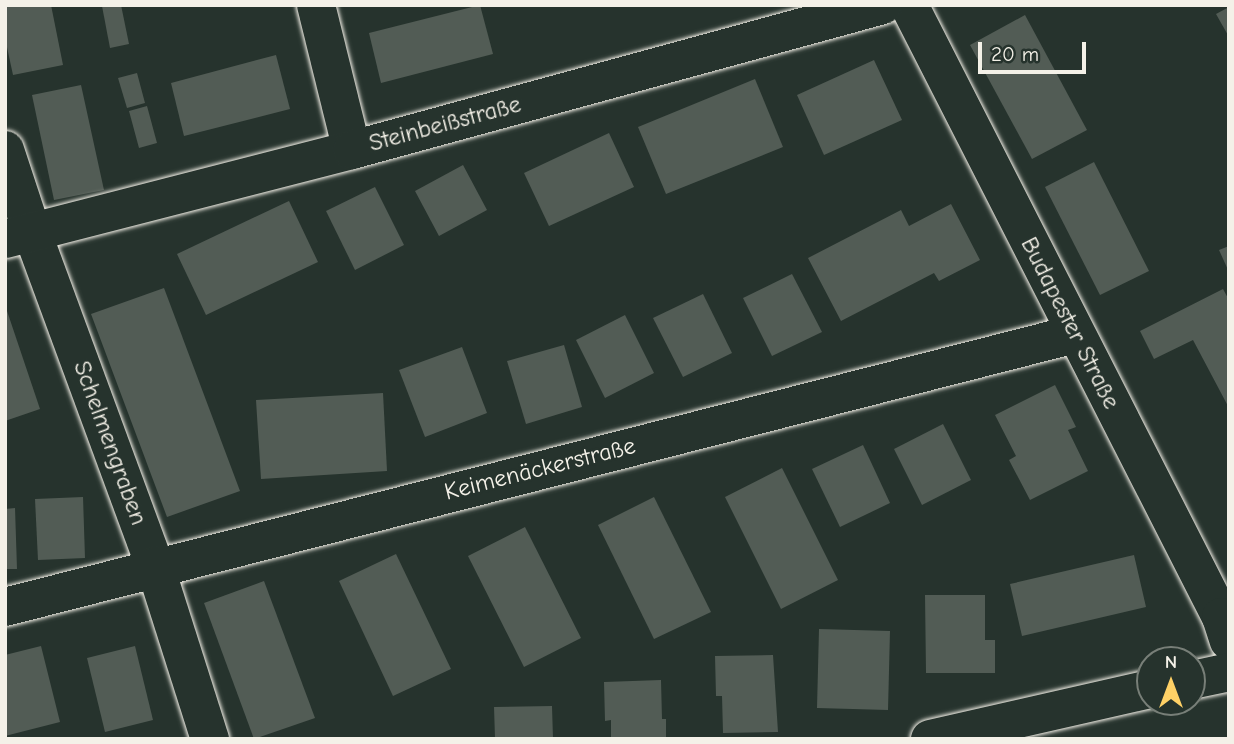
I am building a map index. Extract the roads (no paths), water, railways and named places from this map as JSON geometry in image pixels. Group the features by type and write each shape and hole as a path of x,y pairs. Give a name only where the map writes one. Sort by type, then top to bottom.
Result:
{"street":[{"path":"316,5 352,150"},
{"name":"Steinbeißstraße","path":"18,236 352,150 883,5"},
{"name":"Budapester Straße","path":"909,5 1221,617 1229,641"},
{"name":"Schelmengraben","path":"5,150 18,236 155,566 210,739"},
{"name":"Keimenäckerstraße","path":"5,607 155,566 1075,334"},
{"path":"1206,677 1229,672"},
{"path":"930,739 1136,692"}]}
